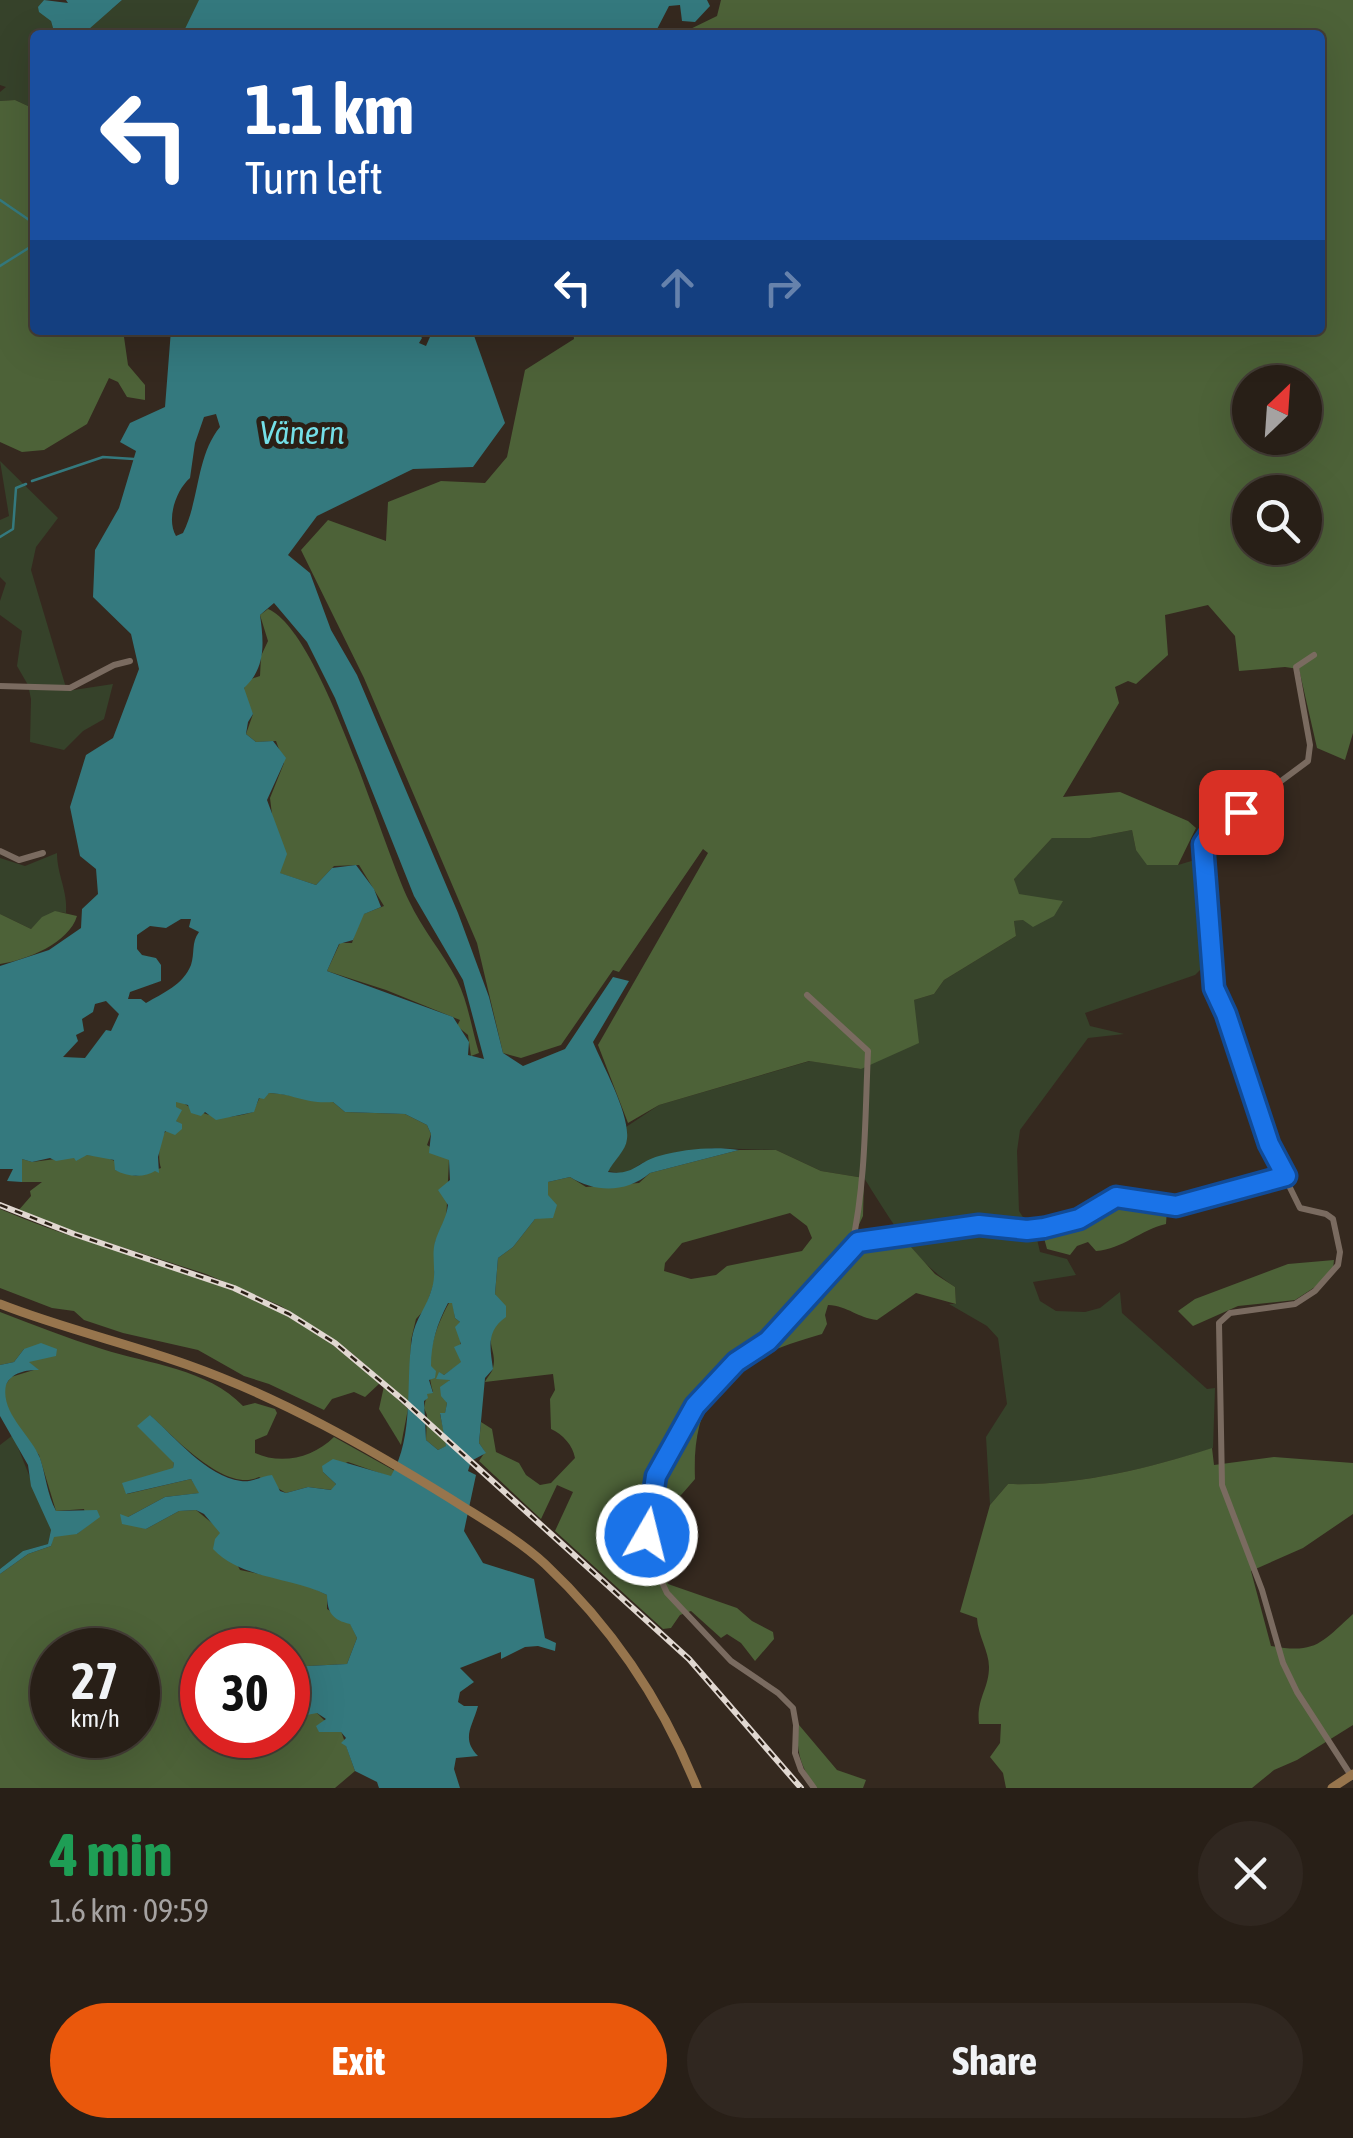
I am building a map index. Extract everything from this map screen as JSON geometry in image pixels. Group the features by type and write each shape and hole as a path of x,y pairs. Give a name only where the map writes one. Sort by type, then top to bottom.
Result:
{"street":[{"path":"1314,655 1296,667 1310,746 1308,761 1210,834 1202,855 1214,988 1269,1144 1300,1208 1333,1219 1340,1252 1338,1264 1315,1291 1299,1302 1236,1311 1219,1323 1220,1475 1262,1590 1283,1663 1297,1692 1353,1776 1332,1788"},
{"path":"0,686 70,688 114,665 130,662"},
{"path":"0,851 19,860 43,853"},
{"path":"807,995 868,1050 860,1207 852,1246"},
{"path":"814,1788 795,1753 793,1708 731,1661 667,1593 651,1559 646,1525 656,1476 695,1406 736,1362 768,1341 852,1246 872,1238 979,1225 1044,1228 1079,1219 1116,1197 1176,1206 1286,1176"},
{"path":"5,1306 190,1365 238,1385 331,1428 476,1515 542,1561 597,1618 652,1696 697,1788"}],"green space":[{"path":"0,0 44,0 39,7 54,30 30,30 30,105 0,101 0,92 6,87 0,85"},
{"path":"122,0 200,3 185,30 66,30 112,9"},
{"path":"721,0 1353,0 1353,733 1345,760 1317,748 1299,669 1239,671 1235,636 1208,605 1165,615 1168,655 1136,684 1128,681 1115,687 1119,703 1063,797 1120,792 1188,821 1196,828 1178,865 1147,865 1136,850 1132,830 1090,838 1052,838 1014,879 1019,894 1063,901 1054,916 1033,927 1023,920 1014,921 1016,936 944,980 934,994 914,1000 919,1043 861,1069 809,1061 659,1105 628,1123 598,1045 708,853 703,849 619,972 613,970 561,1045 521,1058 503,1053 477,943 364,678 301,550 328,520 386,541 388,502 441,481 485,483 507,457 525,370 574,339 574,335 1325,335 1325,30 688,30 717,16"},
{"path":"0,101 30,105 30,335 124,335 128,365 145,385 145,400 127,397 118,382 109,378 87,424 44,450 22,452 0,442"},
{"path":"0,461 58,518 36,547 31,570 67,691 113,684 104,719 83,731 64,750 30,742 31,699 17,666 22,631 0,615 6,583 0,577 0,520 9,516"},
{"path":"268,609 288,625 329,696 409,901 461,989 479,1053 471,1056 468,1035 457,1026 460,1020 327,971 340,943 352,943 361,915 384,906 359,865 334,866 316,885 279,873 270,798 284,763 276,741 256,742 246,734 253,714 243,698 245,681 260,676 261,656 268,641 260,615"},
{"path":"1132,830 1136,850 1178,865 1198,859 1207,963 1195,975 1085,1013 1090,1026 1124,1034 1088,1038 1020,1130 1019,1211 1037,1239 1040,1252 1067,1259 1076,1275 1033,1282 1040,1301 1056,1311 1085,1312 1100,1308 1120,1292 1122,1313 1207,1389 1215,1388 1213,1448 1112,1475 1008,1484 990,1505 986,1437 1007,1404 998,1338 987,1326 949,1304 956,1304 955,1287 915,1251 864,1178 821,1171 776,1150 712,1148 642,1163 625,1174 608,1171 624,1146 626,1127 659,1105 810,1061 861,1069 914,1000 934,994 944,980 1016,936 1014,921 1022,920 1014,878 1052,838 1090,838"},
{"path":"57,853 66,913 47,916 31,929 0,914 0,858 25,866"},
{"path":"55,911 77,916 65,934 34,954 0,964 0,914 31,929"},
{"path":"269,1093 333,1102 345,1112 405,1114 427,1125 431,1134 427,1145 449,1159 446,1223 435,1242 434,1283 425,1309 416,1319 411,1340 409,1402 348,1350 281,1306 206,1274 18,1211 31,1196 30,1191 42,1182 22,1182 22,1159 32,1162 103,1156 117,1162 115,1170 136,1176 161,1168 161,1139 179,1123 176,1102 213,1116 229,1117 253,1112 260,1097"},
{"path":"739,1150 776,1150 821,1171 864,1178 863,1216 854,1235 855,1247 903,1238 935,1274 955,1287 956,1304 916,1293 877,1320 828,1305 822,1334 745,1365 712,1396 696,1446 695,1479 657,1526 654,1550 668,1584 737,1608 773,1632 774,1639 755,1661 741,1643 727,1634 721,1638 691,1611 680,1615 671,1628 663,1629 555,1531 573,1492 557,1485 541,1519 479,1461 485,1452 479,1443 481,1422 492,1429 496,1452 519,1463 526,1475 540,1485 551,1483 575,1458 567,1441 551,1429 553,1374 485,1382 494,1361 492,1334 500,1320 500,1302 495,1294 498,1258 513,1247 535,1219 543,1217 548,1182 570,1177 586,1187 639,1183 650,1173","holes":["790,1213 807,1226 812,1238 802,1251 727,1266 716,1275 691,1279 664,1271 665,1263 682,1243"]},
{"path":"1123,1199 1167,1209 1166,1224 1106,1250 1096,1251 1088,1242 1077,1246 1070,1255 1047,1249 1038,1230 1082,1220"},
{"path":"0,1209 201,1278 267,1305 326,1340 380,1383 365,1397 354,1392 332,1399 324,1410 244,1376 198,1350 123,1333 84,1320 74,1311 52,1308 0,1288"},
{"path":"1334,1260 1333,1269 1295,1300 1238,1306 1193,1326 1178,1311 1195,1299 1288,1264"},
{"path":"449,1303 453,1303 455,1318 460,1322 461,1363 444,1375 439,1373 450,1379 444,1397 445,1414 440,1414 447,1446 438,1450 426,1440 424,1408 427,1393 433,1392 432,1346"},
{"path":"0,1312 89,1345 177,1369 213,1384 243,1406 255,1403 275,1409 277,1413 267,1435 255,1440 255,1453 275,1459 296,1457 316,1450 334,1437 395,1471 391,1477 348,1462 323,1472 336,1484 332,1490 308,1487 286,1493 259,1477 246,1480 216,1470 150,1415 174,1463 173,1469 123,1484 127,1494 191,1479 200,1493 165,1497 128,1517 146,1529 179,1511 196,1510 218,1528 240,1570 303,1583 327,1595 327,1609 350,1623 357,1638 347,1664 310,1666 310,1628 180,1628 180,1758 310,1758 310,1712 317,1713 335,1731 341,1731 355,1771 335,1788 0,1788 0,1574 28,1554 51,1546 57,1519 81,1516 86,1522 66,1534 77,1534 88,1525 84,1509 56,1511 39,1455 6,1413 2,1390 11,1377 37,1369 27,1361 24,1349 14,1362 0,1365"},
{"path":"384,1386 408,1409 401,1445 379,1409"},
{"path":"13,1435 51,1530 48,1544 23,1551 0,1569 0,1445"},
{"path":"1212,1448 1214,1465 1274,1457 1353,1463 1353,1514 1303,1548 1251,1571 1271,1646 1298,1648 1317,1644 1353,1614 1353,1725 1274,1770 1252,1788 1006,1788 1003,1773 990,1757 1000,1743 1001,1724 979,1724 989,1667 987,1655 977,1618 960,1612 990,1505 1008,1484 1112,1475"},
{"path":"799,1725 837,1770 866,1780 863,1788 816,1788 800,1758"}],"water":[{"path":"44,0 122,0 83,30 54,30 38,7"},
{"path":"199,0 707,0 710,6 695,22 682,21 680,5 669,6 657,30 184,30"},
{"name":"Vänern","path":"171,335 420,335 419,343 426,346 431,335 474,335 505,423 473,467 413,469 317,516 288,555 310,573 331,630 357,675 458,913 489,997 503,1053 523,1066 565,1049 613,977 629,981 593,1042 627,1129 624,1148 608,1172 624,1172 679,1152 739,1150 650,1173 621,1187 600,1188 570,1177 548,1182 548,1195 557,1205 553,1218 535,1219 513,1247 498,1258 495,1294 506,1306 506,1317 495,1328 491,1340 493,1369 485,1378 479,1443 486,1453 471,1461 468,1471 476,1475 464,1531 483,1563 534,1579 545,1638 556,1643 555,1651 525,1647 501,1659 501,1652 460,1668 474,1682 460,1692 458,1702 478,1706 469,1738 478,1756 456,1758 454,1769 460,1788 379,1788 377,1782 355,1771 346,1746 341,1743 346,1738 341,1732 319,1732 316,1726 326,1719 317,1713 310,1714 310,1666 347,1664 357,1638 350,1624 332,1615 327,1595 252,1572 225,1559 213,1549 220,1533 196,1510 179,1511 146,1529 122,1524 120,1514 128,1517 165,1497 199,1493 191,1479 126,1494 122,1483 173,1468 174,1463 137,1426 150,1415 216,1472 245,1481 272,1475 280,1491 286,1493 308,1487 331,1490 336,1484 322,1466 333,1459 391,1476 399,1460 406,1426 412,1338 432,1288 434,1247 448,1205 438,1190 450,1180 449,1160 429,1153 431,1134 427,1125 405,1114 345,1112 333,1102 269,1093 264,1099 259,1098 254,1112 216,1120 205,1112 201,1116 191,1113 188,1105 176,1102 182,1110 176,1121 182,1129 175,1135 165,1131 158,1157 159,1173 125,1174 115,1170 114,1160 87,1155 76,1161 22,1159 22,1182 7,1181 13,1169 0,1169 0,966 49,950 81,928 82,909 98,894 96,869 80,856 70,807 86,755 113,738 139,669 131,634 93,597 95,550 119,508 136,451 120,442 130,423 165,407","holes":["216,414 220,427 206,451 183,533 176,536 172,521 174,505 190,478 204,417","274,603 307,642 335,698 414,896 463,980 484,1059 468,1055 469,1042 453,1017 327,971 339,944 353,940 364,914 381,907 374,889 356,865 332,868 316,885 280,873 287,854 267,800 286,758 273,741 256,742 246,734 253,714 244,688 260,663 260,615","181,919 191,919 189,927 199,932 183,978 146,1003 128,999 130,992 161,981 161,965 156,958 142,955 137,949 137,935 150,926 166,928","106,1001 119,1014 111,1031 106,1030 85,1058 63,1057 78,1041 76,1035 84,1031 82,1019 93,1012 95,1004","448,1303 452,1303 455,1318 460,1322 455,1327 461,1344 454,1347 461,1362 444,1375 439,1372 436,1379 450,1380 440,1387 447,1403 445,1413 440,1413 446,1446 438,1450 426,1440 424,1401 427,1394 433,1393 429,1380 435,1378 436,1371 431,1366 435,1334"]},
{"path":"41,1343 57,1349 56,1356 29,1362 39,1370 12,1377 6,1385 8,1405 36,1449 56,1511 97,1510 100,1517 77,1534 54,1537 51,1546 28,1554 0,1574 0,1569 23,1551 48,1544 51,1530 31,1486 28,1465 0,1416 0,1365 14,1362 24,1349"}],"waterway":[{"path":"0,200 30,221"},
{"path":"0,266 30,247"},
{"path":"32,481 103,457 134,459"},
{"path":"0,537 13,529 16,488 26,484"}],"railway":[{"path":"0,1205 234,1288 289,1314 335,1343 689,1659 801,1788"}],"route":[{"path":"647,1535 656,1476 695,1406 736,1362 768,1341 858,1242 979,1225 1044,1228 1079,1219 1116,1197 1176,1206 1286,1176 1269,1144 1212,981 1203,844 1210,834 1241,812"}]}
